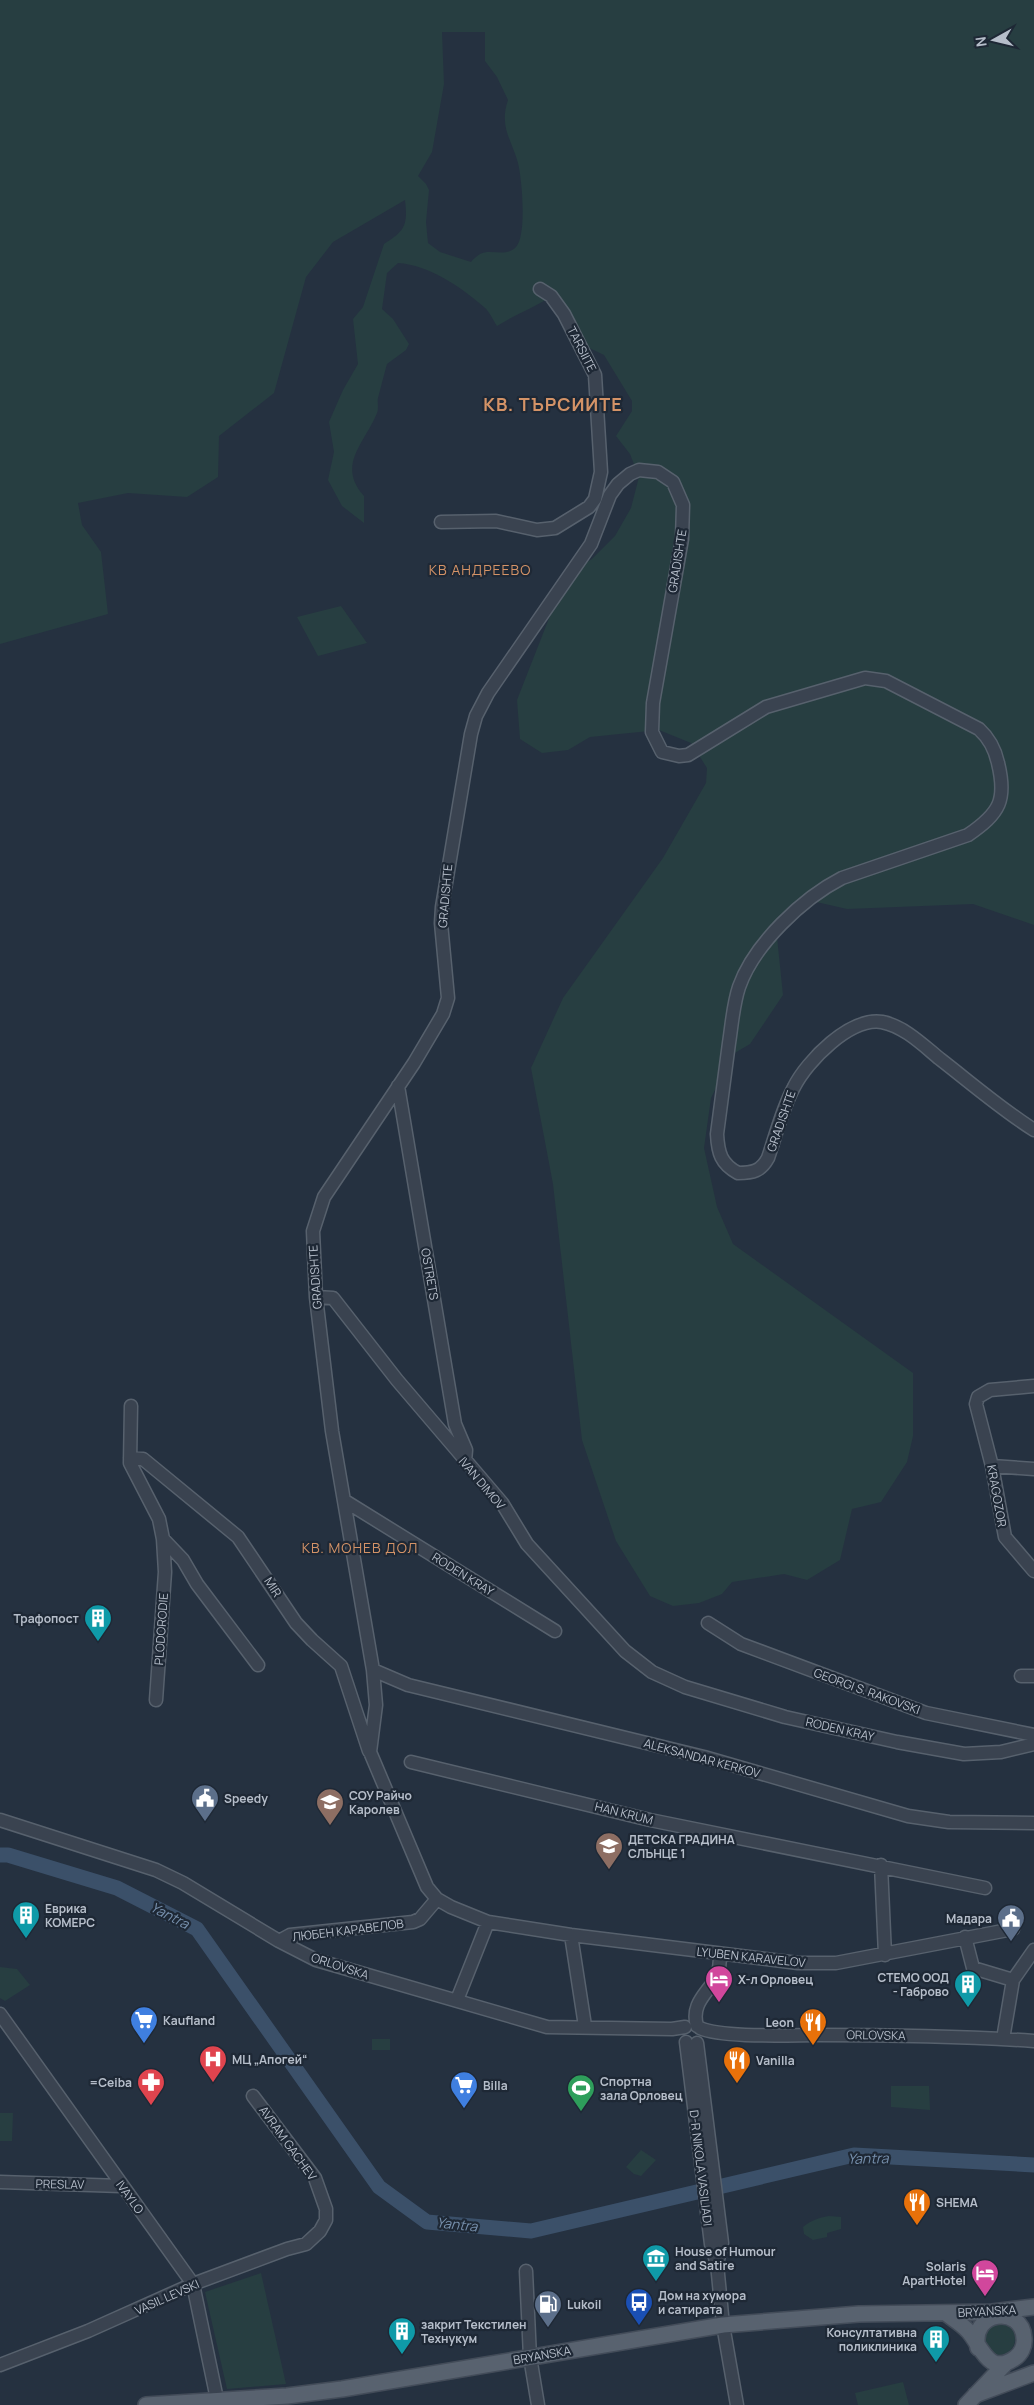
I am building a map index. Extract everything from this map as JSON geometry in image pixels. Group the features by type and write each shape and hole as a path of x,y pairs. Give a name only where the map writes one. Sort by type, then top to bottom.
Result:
{"main road":[{"name":"BRYANSKA","path":"146,2405 287,2396 342,2389 723,2325 859,2314 943,2314 992,2312 1034,2307"},
{"path":"970,2400 984,2378 978,2331 984,2322 1000,2317 1034,2312"},
{"path":"943,2314 1000,2317 1017,2322 1027,2332 1034,2357"},
{"path":"943,2314 969,2332 982,2353 995,2362 1010,2361 1034,2368"},
{"path":"970,2400 1023,2349 1027,2332"},
{"path":"970,2400 1034,2373"}],"street":[{"name":"TARSIITE","path":"540,289 551,296 564,314 595,375 601,472 599,487 589,507"},
{"name":"GRADISHTE","path":"437,1899 427,1887 420,1874 370,1752 376,1705 374,1670 332,1431 316,1297 313,1231 324,1196 436,1029 448,998 441,923 442,907 460,790 476,716 488,693 591,544 618,484 630,474 640,470 658,472 665,476 672,482 683,505 682,539 653,703 652,732 662,752 679,756 688,755 766,707 865,678 875,678 886,681 980,729 988,736 995,752 1003,785 1000,804 972,832 842,878 826,886 787,919 757,954 745,973 734,1007 717,1134 718,1150 722,1162 738,1173 756,1172 763,1167 794,1085 824,1049 854,1028 882,1022 907,1033 1034,1130"},
{"path":"441,522 496,521 537,530 555,528 589,507 603,514"},
{"name":"OSTRETS","path":"398,1086 455,1424 466,1450 465,1460"},
{"name":"IVAN DIMOV","path":"316,1297 334,1298 397,1380 502,1503 527,1544 625,1651 652,1672"},
{"name":"KRAGOZOR","path":"1034,1386 985,1392 978,1397 976,1411 992,1466 1005,1537 1034,1571"},
{"path":"131,1406 130,1458 133,1471 159,1520 163,1538 174,1547 197,1584 258,1665"},
{"name":"MIR","path":"130,1458 143,1459 238,1537 296,1623 341,1666 370,1752"},
{"path":"992,1466 1034,1469"},
{"name":"RODEN KRAY","path":"345,1501 555,1631"},
{"name":"PLODORODIE","path":"156,1700 165,1559 163,1538"},
{"name":"GEORGI S. RAKOVSKI","path":"708,1623 741,1644 918,1710 1034,1735"},
{"name":"ALEKSANDAR KERKOV","path":"374,1670 408,1685 704,1757 908,1816 949,1822 1034,1823"},
{"name":"RODEN KRAY","path":"652,1672 685,1688 785,1717 897,1742 964,1754 1001,1752 1034,1744"},
{"path":"1021,1676 1034,1676"},
{"name":"HAN KRUM","path":"411,1762 650,1820 881,1865 984,1888"},
{"name":"ORLOVSKA","path":"0,1820 156,1870 183,1883 279,1941 316,1960 547,2027 585,2026 717,2032 1034,2041"},
{"path":"881,1865 885,1954"},
{"path":"437,1899 488,1922 457,2000"},
{"name":"ЛЮБЕН КАРАВЕЛОВ","path":"279,1941 290,1935 413,1922 420,1919 437,1899"},
{"name":"LYUBEN KARAVELOV","path":"488,1922 570,1935 798,1963 836,1963 1013,1929"},
{"path":"570,1935 585,2026"},
{"path":"965,1937 973,1968 1013,1980"},
{"path":"1003,2039 1013,1980 1034,1950"},
{"path":"690,2031 696,2010 706,1990 717,1977 720,1954"},
{"name":"IVAYLO","path":"0,2014 121,2186 193,2284 217,2399"},
{"name":"D-R NIKOLA VASILIADI","path":"690,2031 714,2226 723,2325 737,2405"},
{"name":"AVRAM GACHEV","path":"253,2096 315,2178 324,2202 326,2220"},
{"name":"PRESLAV","path":"0,2182 121,2186"},
{"name":"VASIL LEVSKI","path":"0,2365 114,2320 193,2284 287,2249 306,2244 320,2231 326,2220"},
{"path":"526,2271 530,2357 538,2405"}],"green space":[{"path":"0,0 1034,0 1034,925 973,904 847,909 812,901 777,937 783,995 750,1044 733,1054 711,1098 704,1148 717,1207 733,1244 913,1373 913,1436 907,1462 881,1502 852,1509 840,1560 807,1580 784,1574 732,1582 722,1594 699,1603 673,1606 650,1596 616,1541 582,1440 553,1184 531,1068 563,998 663,858 706,783 707,768 691,743 659,730 590,737 568,750 542,753 520,739 517,700 566,575 592,559 615,536 631,508 639,477 630,454 616,436 632,411 632,401 604,355 583,345 551,297 497,326 484,307 444,278 421,268 398,263 387,273 382,309 393,319 409,344 406,350 387,364 378,398 377,413 360,444 353,464 356,485 364,496 364,523 342,506 328,480 334,452 329,422 343,390 358,364 353,319 363,307 384,244 397,235 404,227 406,216 405,200 333,242 306,277 274,393 219,436 218,477 187,497 128,493 78,503 82,525 101,552 108,614 0,644","holes":["442,32 485,32 485,61 497,77 508,100 505,125 520,171 523,219 522,231 516,247 507,252 484,252 471,262 440,252 428,243 426,222 429,190 418,176 432,152 444,84"]},
{"path":"341,606 367,643 318,656 297,617"},
{"path":"0,1967 17,1969 30,1985 5,2001 0,1998"},
{"path":"372,2039 390,2039 390,2050 372,2050"},
{"path":"891,2086 929,2086 930,2110 891,2107"},
{"path":"0,2113 13,2113 12,2141 0,2141"},
{"path":"641,2150 656,2160 641,2176 634,2174 626,2167"},
{"path":"829,2216 841,2217 841,2229 827,2233 827,2237 813,2240 804,2234 803,2227 815,2220"},
{"path":"261,2273 286,2384 227,2389 205,2292"},
{"path":"999,2323 1005,2324 1010,2328 1014,2333 1014,2345 1010,2350 1005,2354 999,2355 993,2354 988,2350 984,2345 983,2339 984,2333 988,2328 993,2324"},
{"path":"903,2382 909,2405 858,2405 855,2393"}],"waterway":[{"name":"Yantra","path":"0,1855 8,1855 117,1888 197,1929 379,2187 427,2222 531,2231 854,2155 1034,2165"}],"place":[{"name":"Трафопост","path":"98,1642"},
{"name":"Speedy","path":"205,1822"},
{"name":"СОУ Райчо Каролев","path":"330,1826"},
{"name":"ДЕТСКА ГРАДИНА СЛЪНЦЕ 1","path":"609,1870"},
{"name":"Еврика КОМЕРС","path":"26,1939"},
{"name":"Мадара","path":"1011,1942"},
{"name":"Х-л Орловец","path":"719,2003"},
{"name":"СТЕМО ООД - Габрово","path":"968,2008"},
{"name":"Kaufland","path":"144,2044"},
{"name":"Leon","path":"813,2046"},
{"name":"МЦ „Апогей“","path":"213,2083"},
{"name":"Vanilla","path":"737,2084"},
{"name":"=Ceiba","path":"151,2106"},
{"name":"Billa","path":"464,2109"},
{"name":"Спортна зала Орловец","path":"581,2112"},
{"name":"SHEMA","path":"917,2226"},
{"name":"House of Humour and Satire","path":"656,2282"},
{"name":"Solaris ApartHotel","path":"985,2297"},
{"name":"Дом на хумора и сатирата","path":"639,2326"},
{"name":"Lukoil","path":"548,2328"},
{"name":"закрит Текстилен Технукум","path":"402,2355"},
{"name":"Консултативна поликлиника","path":"936,2363"}],"district":[{"name":"КВ. ТЪРСИИТЕ","path":"553,404"},
{"name":"КВ АНДРЕЕВО","path":"480,569"},
{"name":"КВ. МОНЕВ ДОЛ","path":"360,1547"}]}
